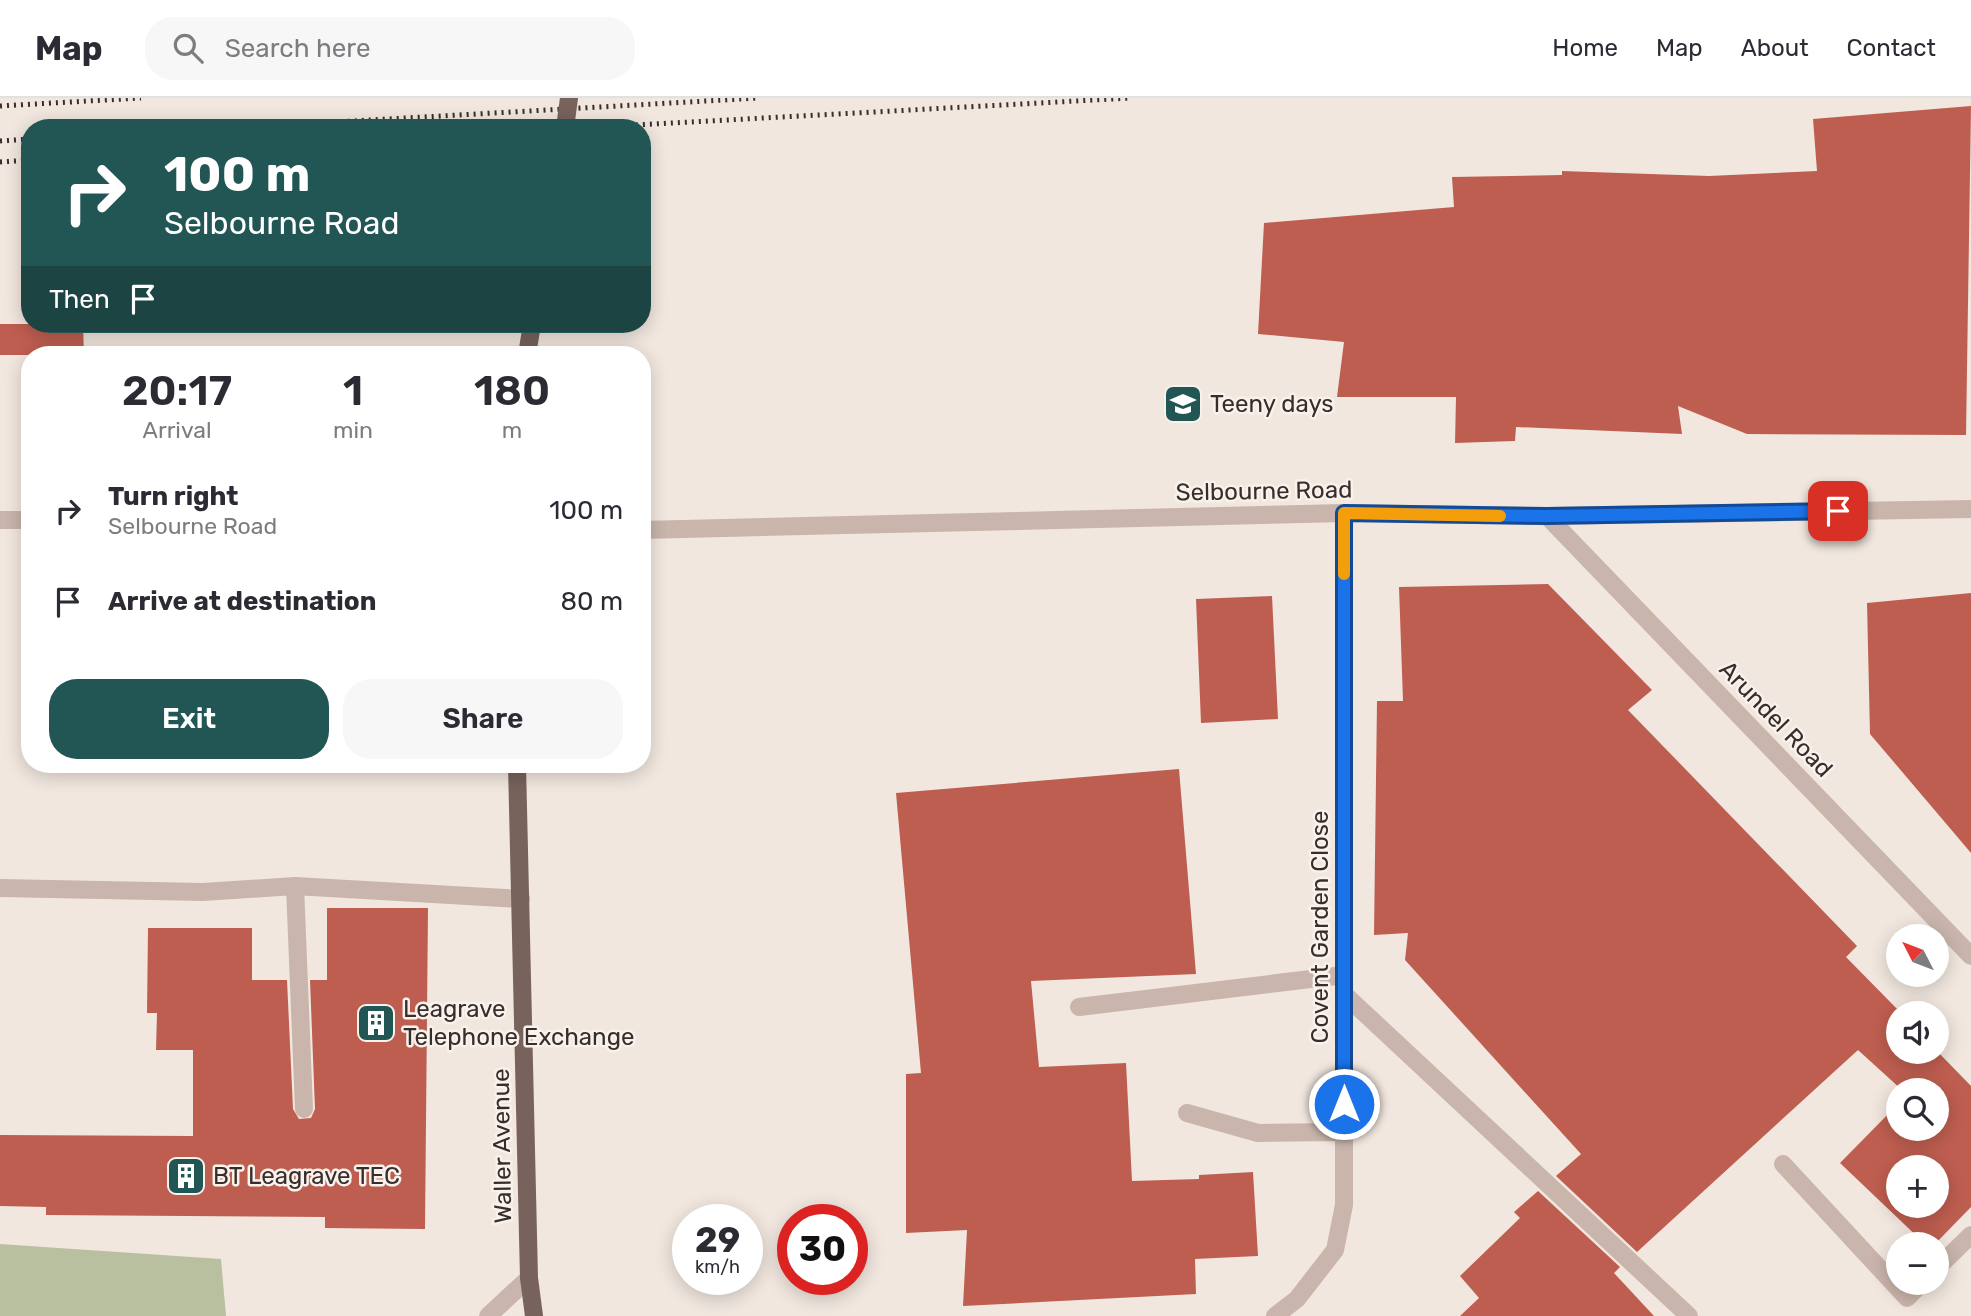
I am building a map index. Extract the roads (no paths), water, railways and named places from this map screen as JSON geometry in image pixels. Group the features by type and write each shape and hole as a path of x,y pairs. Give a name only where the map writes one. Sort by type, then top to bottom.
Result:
{"main road":[{"path":"566,119 569,98"},
{"name":"Waller Avenue","path":"516,773 529,1278 534,1316"}],"street":[{"name":"Selbourne Road","path":"651,530 1344,513 1547,516 1971,509"},
{"name":"Covent Garden Close","path":"1275,1316 1297,1299 1335,1250 1344,1205 1344,513"},
{"name":"Arundel Road","path":"1547,516 1971,956"},
{"path":"0,520 21,520"},
{"path":"295,886 304,1109"},
{"path":"0,888 203,892 295,886 521,900"},
{"path":"1079,1007 1344,985 1689,1316"},
{"path":"1187,1113 1258,1133 1344,1132"},
{"path":"1783,1164 1886,1275"},
{"path":"1949,1256 1971,1235"},
{"path":"488,1316 529,1278"}],"railway":[{"path":"0,106 141,98"},
{"path":"388,119 759,98"},
{"path":"651,124 1131,98"},
{"path":"0,141 21,140"},
{"path":"0,162 21,161"}],"place":[{"name":"Teeny days","path":"1183,404"},
{"name":"Leagrave Telephone Exchange","path":"376,1023"},
{"name":"BT Leagrave TEC","path":"186,1176"}]}
